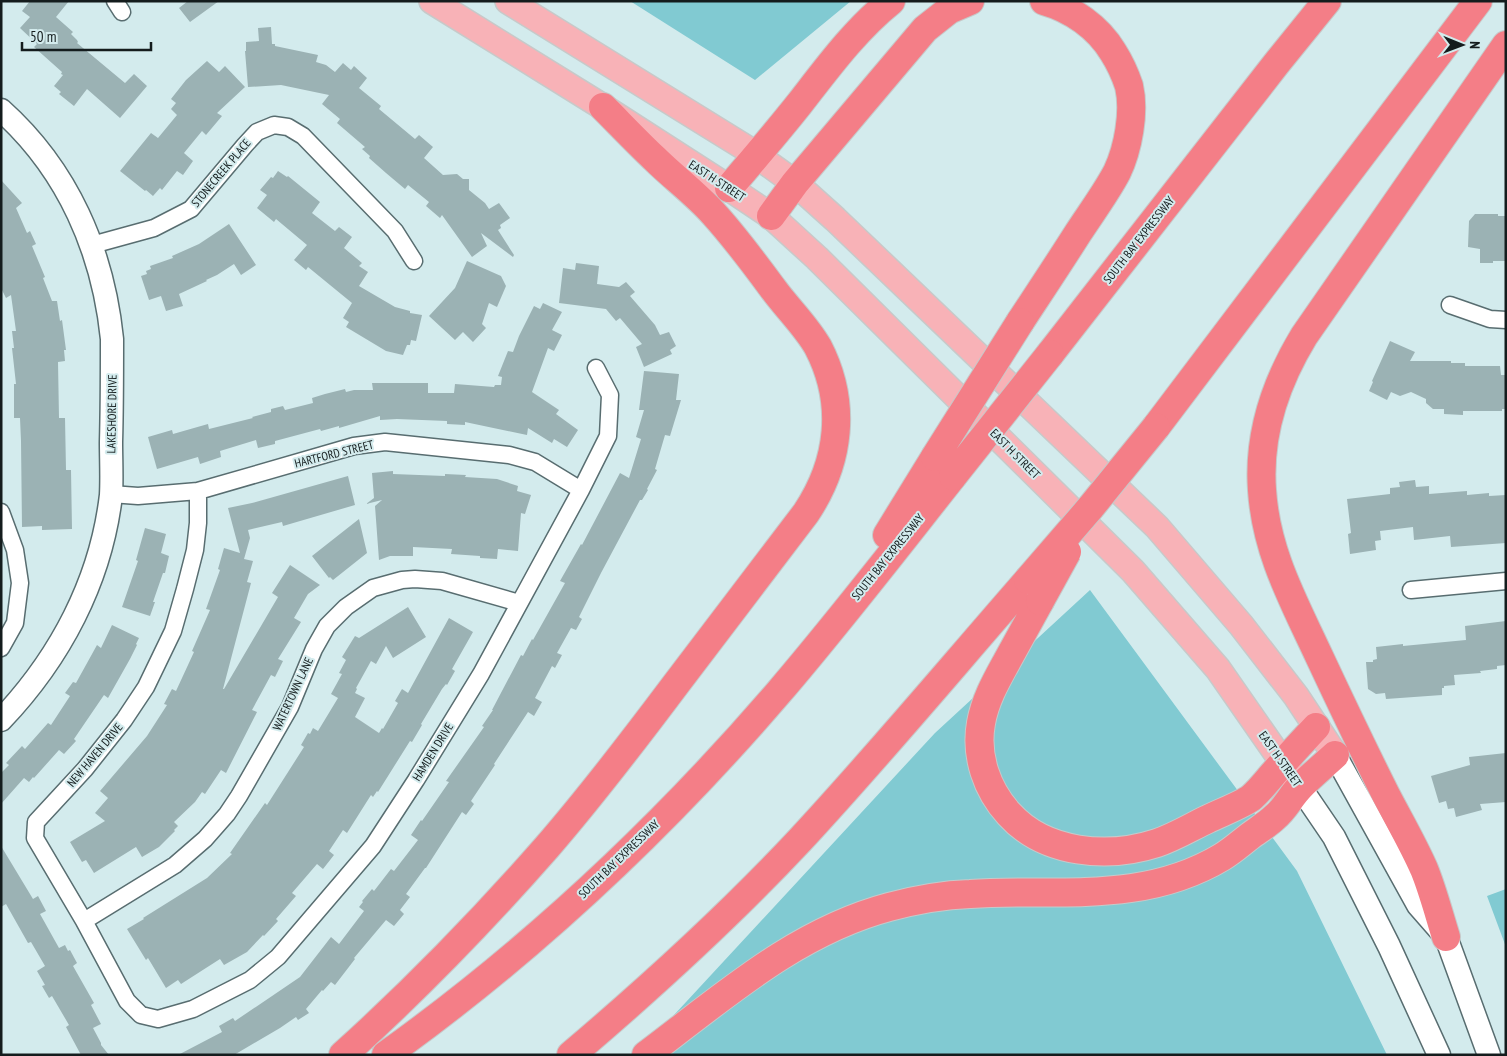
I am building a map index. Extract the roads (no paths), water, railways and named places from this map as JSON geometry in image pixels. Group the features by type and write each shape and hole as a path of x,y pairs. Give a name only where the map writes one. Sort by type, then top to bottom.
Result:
{"highway":[{"path":"729,188 848,42 891,1"},
{"path":"771,216 795,183 925,29 949,10 970,1"},
{"path":"944,467 1020,322 1110,184 1124,154 1130,121 1129,88 1118,60 1110,47 1077,16 1064,8 1044,1"},
{"name":"SOUTH BAY EXPRESSWAY","path":"386,1055 448,1009 498,968 597,881 691,789 779,692 821,641 944,467 1050,354 1327,1"},
{"path":"571,1055 659,979 707,934 793,847 851,783 1034,591 1091,507 1156,427 1478,1"},
{"path":"1446,938 1424,869 1355,732 1282,577 1266,526 1262,488 1262,465 1264,442 1272,405 1282,376 1292,356 1309,328 1506,45"},
{"path":"343,1055 466,936 519,879 587,799 806,513 816,498 830,466 834,449 836,414 830,379 817,346 743,248 712,212 603,107"},
{"path":"1034,591 988,696 980,732 980,754 988,782 1003,808 1024,828 1036,836 1076,849 1102,851 1139,848 1174,836 1252,798 1316,727"},
{"path":"646,1055 769,963 809,939 834,927 887,908 942,896 970,893 1114,891 1164,882 1204,866 1223,856 1277,816 1300,787 1335,756"}],"main road":[{"name":"EAST H STREET","path":"432,1 729,188 771,216 818,258 1133,571 1218,669 1300,787"},
{"path":"508,1 756,156 795,183 1157,527 1241,625 1296,696 1335,756"}],"street":[{"name":"LAKESHORE DRIVE","path":"1,110 31,141 50,165 80,217 92,245 105,292 112,340 111,494 98,556 76,616 60,644 24,695 1,720"},
{"name":"STONECREEK PLACE","path":"92,245 154,228 191,209 256,132 274,125 288,127 303,136 395,230 414,261"},
{"path":"1450,305 1490,319 1506,320"},
{"name":"HAMDEN DRIVE","path":"127,1000 140,1015 158,1019 194,1009 250,980 278,957 367,854 416,780 468,695 608,436 610,395 596,368"},
{"name":"HARTFORD STREET","path":"111,494 138,496 198,490 354,446 385,442 509,455 535,462 580,490"},
{"name":"NEW HAVEN DRIVE","path":"127,1000 84,921 35,838 36,822 85,769 124,720 149,679 173,631 196,550 198,490"},
{"path":"1,512 16,550 20,583 14,623 1,648"},
{"name":"WATERTOWN LANE","path":"84,921 175,865 205,839 227,814 290,707 314,650 327,626 346,607 373,588 402,580 415,579 442,581 519,603"},
{"path":"1411,590 1506,581"},
{"path":"1335,756 1418,905 1446,938 1489,1055"},
{"name":"EAST H STREET","path":"1300,787 1334,837 1389,946 1439,1055"}]}
